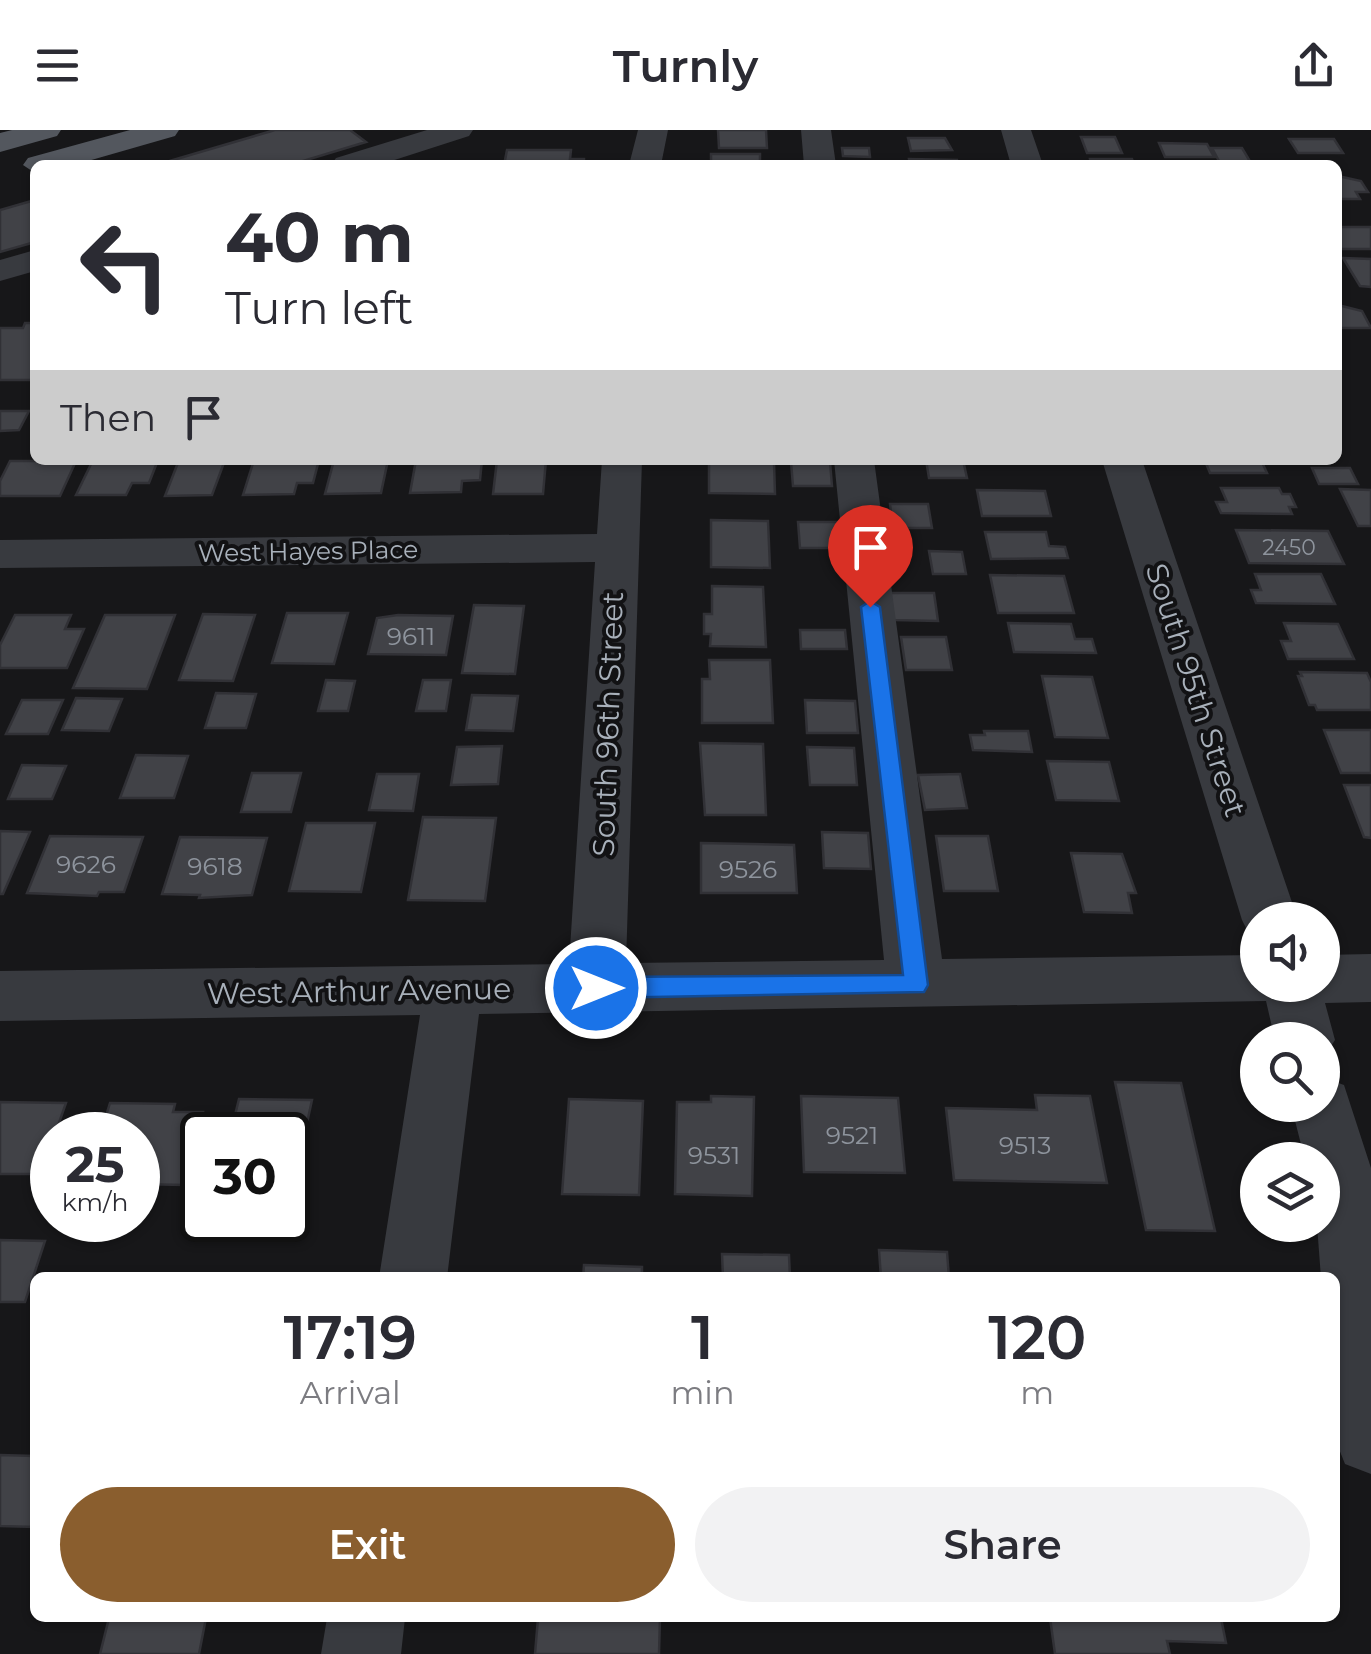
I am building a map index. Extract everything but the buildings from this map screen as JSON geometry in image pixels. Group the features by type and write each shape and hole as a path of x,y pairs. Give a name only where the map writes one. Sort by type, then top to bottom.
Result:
{"main road":[{"path":"0,143 46,130"},
{"path":"56,160 164,130"}],"street":[{"path":"363,160 458,130"},
{"path":"645,160 653,130"},
{"path":"816,130 819,160"},
{"path":"1016,130 1025,160"},
{"path":"0,271 30,262"},
{"name":"South 96th Street","path":"596,988 622,465"},
{"path":"855,465 916,985"},
{"name":"South 95th Street","path":"1124,465 1264,902"},
{"name":"West Hayes Place","path":"0,554 615,548"},
{"path":"1340,979 1371,978"},
{"name":"West Arthur Avenue","path":"0,996 1240,979"},
{"path":"414,1272 453,990"},
{"path":"1327,1122 1347,1198 1371,1438"},
{"path":"361,1654 365,1622"}],"route":[{"path":"596,988 916,985 870,607"}]}
